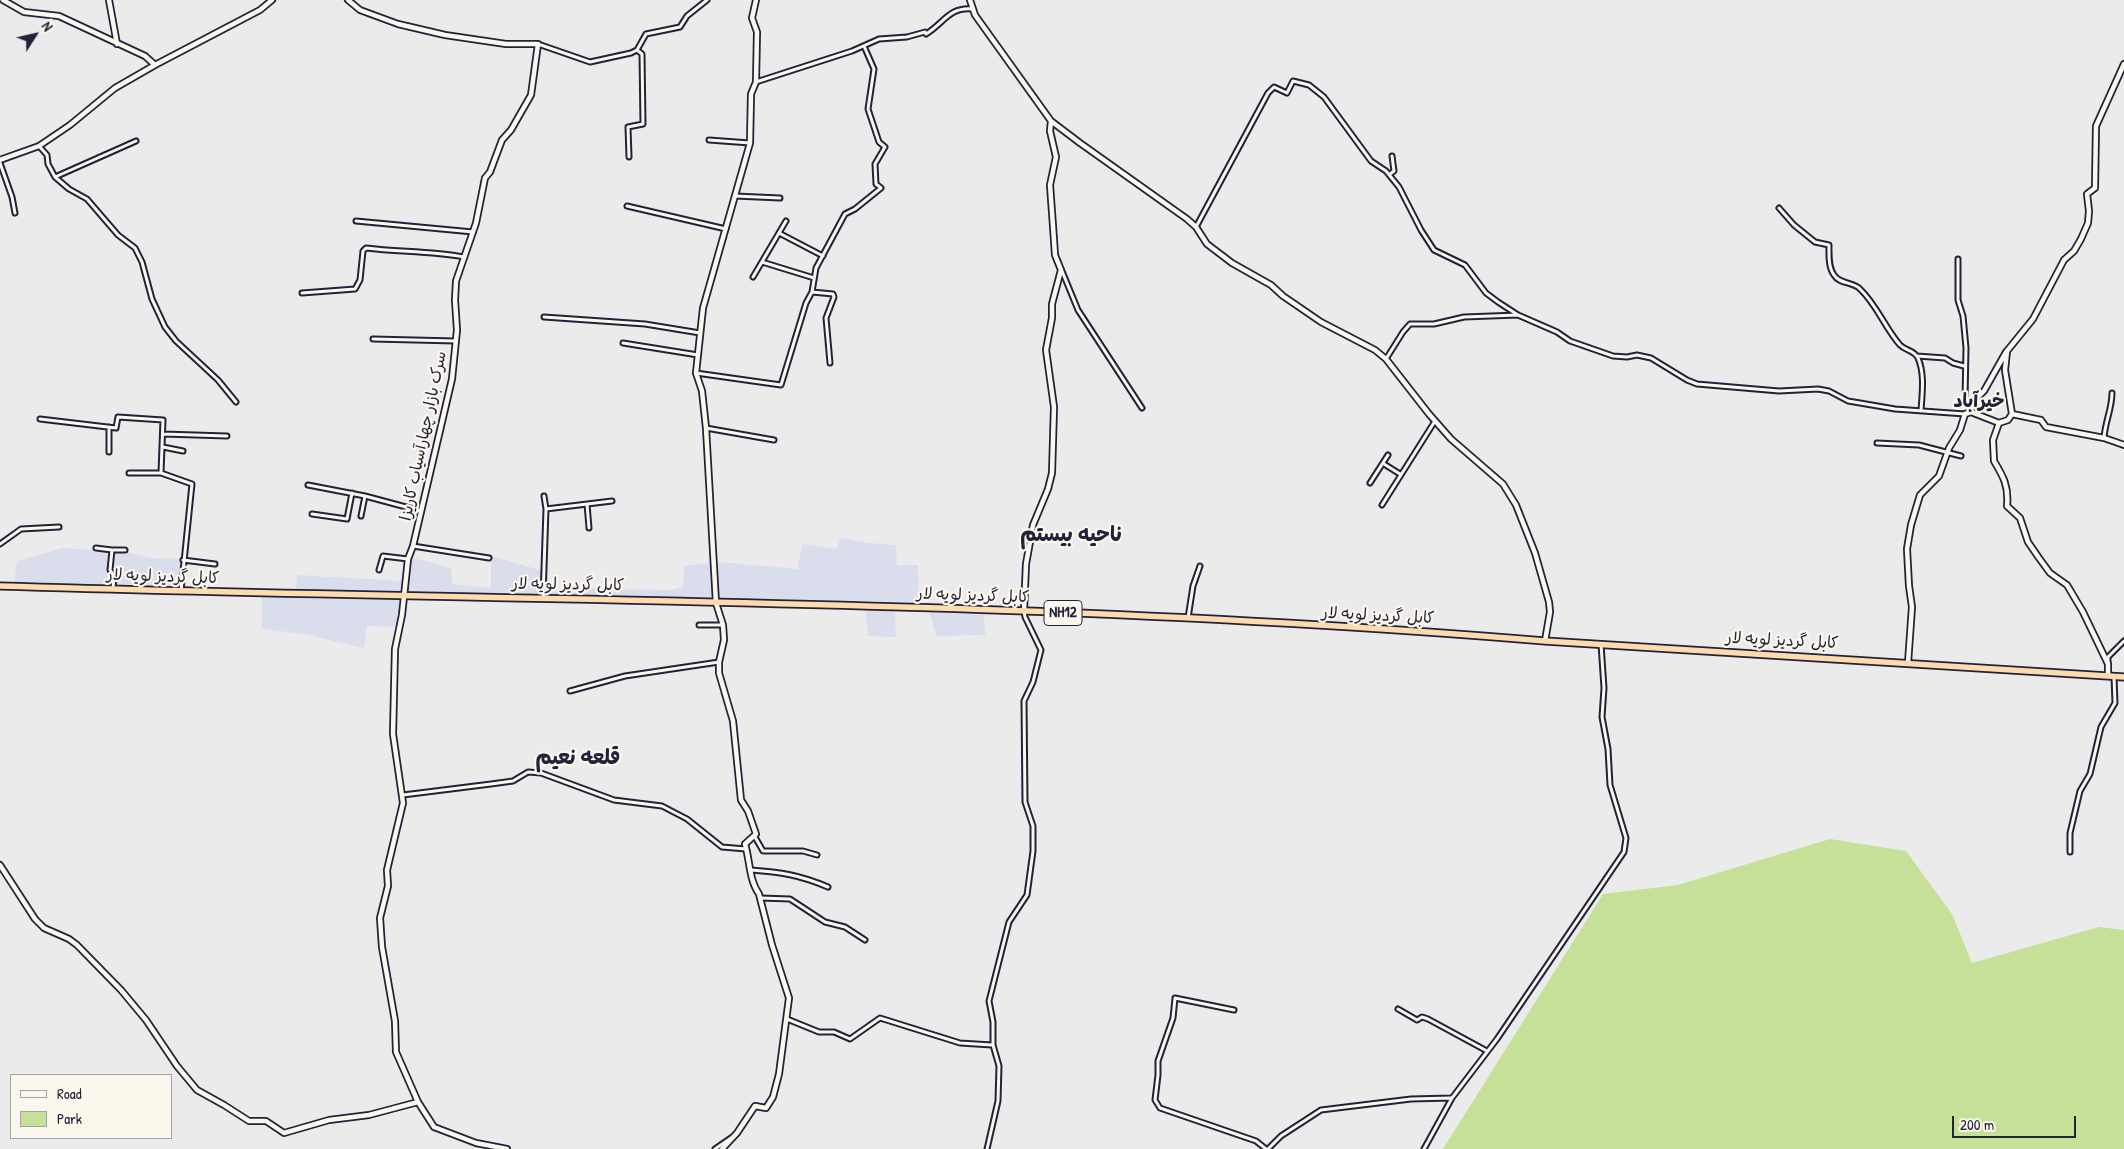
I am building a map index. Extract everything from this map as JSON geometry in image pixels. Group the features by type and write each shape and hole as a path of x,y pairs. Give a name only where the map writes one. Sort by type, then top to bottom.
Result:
{"highway":[{"name":"کابل گردیز لویه لار","path":"0,586 403,597 543,598 1024,611 1188,618 1466,634 1546,641 2124,677"}],"street":[{"path":"3,0 24,12 59,16 145,56 155,65"},
{"path":"110,0 117,44"},
{"path":"15,213 0,162 39,146 70,125 115,88 260,10 272,0"},
{"path":"348,0 360,10 398,24 445,35 506,44 538,44 590,62 636,50 646,34 680,28 687,16 707,0"},
{"path":"756,0 752,18 757,32 756,82 752,94 750,143 703,308 696,373 702,391 706,428 716,603 723,625 724,640 719,662 726,700 733,721 741,800 748,811 756,834 755,837 763,851 802,851 817,856"},
{"path":"970,0 975,15 1051,121 1196,227 1207,244 1232,263 1272,285 1283,296 1321,322 1337,328 1375,350 1386,359 1435,421 1452,439 1502,484 1516,504 1535,553 1549,602 1550,612 1546,641"},
{"path":"756,82 864,46 879,39 907,37 926,32 926,34 943,23 952,12 963,8 972,9"},
{"name":"سرک بازار چهارآسیاب کاریزا","path":"507,1149 476,1143 434,1127 418,1102 396,1052 395,1021 382,947 380,918 388,886 387,870 403,803 393,734 395,648 402,615 408,559 413,546 452,379 456,341 456,281 473,232 485,178 490,172 502,140 511,130 531,95 538,44"},
{"path":"696,373 781,386 822,256 845,214 855,209 881,188 876,184 875,164 885,147 879,142 868,109 874,69 864,46"},
{"path":"629,158 628,127 643,124 642,54 636,50"},
{"path":"1971,412 1972,403 1984,391 2006,351 2033,318 2064,260 2074,251 2088,223 2087,194 2095,188 2096,126 2124,64"},
{"path":"1196,227 1268,93 1274,87 1287,93 1293,81 1309,85 1324,97 1371,161 1391,175 1394,171 1392,156"},
{"path":"1051,121 1050,131 1056,157 1050,185 1055,255 1078,310 1142,408"},
{"path":"709,140 750,143"},
{"path":"55,177 136,142"},
{"path":"39,146 47,155 48,164 55,177 87,199 118,235 135,248 142,262 152,299 165,326 176,341 218,380 236,402"},
{"path":"1386,171 1399,187 1421,230 1434,250 1465,265 1486,293 1518,315 1557,332 1570,341 1613,356 1651,358 1697,384 1779,391 1818,389 1829,391 1848,401 1921,411 1965,414 1971,412 1999,423 2008,420 2012,414 2006,370 2006,351"},
{"path":"735,196 780,198"},
{"path":"627,206 726,229"},
{"path":"1779,208 1794,225 1815,242 1829,245 1828,258 1834,276 1859,287 1882,316 1899,343 1917,356 1923,378 1921,411"},
{"path":"356,221 473,232"},
{"path":"753,277 786,221"},
{"path":"779,233 822,256"},
{"path":"302,293 355,289 360,280 362,250 366,248 407,253 437,252 464,257"},
{"path":"1958,259 1958,300 1964,325 1965,400 1972,403"},
{"path":"762,262 814,278"},
{"path":"987,1149 998,1100 999,1066 993,1045 993,1022 990,1001 1010,922 1027,895 1033,851 1034,826 1025,802 1024,701 1033,682 1041,650 1025,617 1026,564 1032,525 1048,489 1052,473 1054,406 1046,350 1052,318 1052,304 1061,270"},
{"path":"812,292 833,294 834,297 826,318 830,363"},
{"path":"1386,359 1410,324 1434,324 1464,317 1518,315"},
{"path":"544,317 645,324 700,333"},
{"path":"373,338 456,341"},
{"path":"623,343 698,355"},
{"path":"1917,356 1945,358 1953,363 1964,366"},
{"path":"2104,438 2105,424 2112,406 2112,393"},
{"path":"1908,663 1912,607 1909,586 1908,549 1911,525 1920,495 1938,476 1960,430 1965,414"},
{"path":"2012,414 2041,420 2046,427 2104,438 2124,445"},
{"path":"40,419 109,427 116,427 118,417 162,420 163,447 161,473"},
{"path":"1382,505 1435,421"},
{"path":"1999,423 1993,440 1994,461 1999,466 2006,480 2007,506 2020,518 2028,542 2039,558 2050,572 2067,585 2083,612 2108,664 2111,676 2115,703 2101,727 2090,774 2080,791 2070,833 2070,852"},
{"path":"109,427 109,452"},
{"path":"706,428 774,440"},
{"path":"163,434 227,436"},
{"path":"1877,443 1919,445 1961,456"},
{"path":"163,447 184,450"},
{"path":"1370,483 1388,455"},
{"path":"1383,464 1400,474"},
{"path":"129,473 161,473 192,484 183,560 182,592"},
{"path":"308,485 365,496 421,511"},
{"path":"312,514 346,519 352,494"},
{"path":"361,516 365,496"},
{"path":"543,598 546,510 544,496"},
{"path":"546,510 612,501"},
{"path":"587,504 589,528"},
{"path":"0,544 22,529 59,527"},
{"path":"413,546 489,558"},
{"path":"96,548 125,550"},
{"path":"112,550 110,570 114,576 113,589"},
{"path":"379,570 383,556 408,559"},
{"path":"183,560 215,564"},
{"path":"1188,618 1193,586 1200,566"},
{"path":"699,625 723,625"},
{"path":"2108,664 2108,658 2124,641"},
{"path":"1424,1149 1452,1098 1497,1039 1624,852 1626,838 1610,785 1608,748 1602,717 1604,688 1601,644"},
{"path":"570,691 625,676 719,662"},
{"path":"403,795 513,781 528,772 541,773 614,800 662,806 687,819 722,847 747,849"},
{"path":"722,1149 737,1133 755,1106 766,1108 773,1097 787,1019 789,998 760,898 755,888 745,844 755,837"},
{"path":"0,865 35,919 44,928 69,939 77,945 120,990 146,1020 190,1084 204,1096 224,1105 249,1121 266,1121 284,1132 329,1120 369,1115 418,1102"},
{"path":"751,870 806,877 828,888"},
{"path":"760,898 790,899 825,922 845,927 865,940"},
{"path":"1234,1010 1175,998 1173,1018 1158,1061 1155,1100 1160,1108 1256,1141 1267,1149 1280,1136 1321,1110 1410,1099 1452,1098"},
{"path":"1398,1009 1417,1020 1422,1017 1428,1019 1487,1051"},
{"path":"787,1019 819,1032 834,1032 850,1039 880,1018 912,1030 960,1043 993,1045"},
{"path":"715,1149 737,1133"}],"shaded area":[{"path":"840,539 868,543 896,545 897,565 918,565 919,602 296,592 297,575 403,581 410,557 451,568 452,584 491,588 491,556 543,571 545,588 670,590 683,587 684,566 719,562 798,569 802,544 837,549"},
{"path":"62,548 126,552 153,558 182,559 184,590 14,584 17,561"},
{"path":"262,597 404,600 401,627 367,626 364,648 304,634 262,629"},
{"path":"866,610 895,611 896,637 868,636"},
{"path":"930,612 984,615 985,635 936,636"}],"green space":[{"path":"1830,839 1906,851 1952,914 1972,963 2099,927 2124,930 2124,1149 1443,1149 1603,894 1678,885"}],"district":[{"name":"خیرآباد","path":"1979,402"},
{"name":"ناحیه بیستم","path":"1071,535"},
{"name":"قلعه نعيم","path":"578,758"}]}
